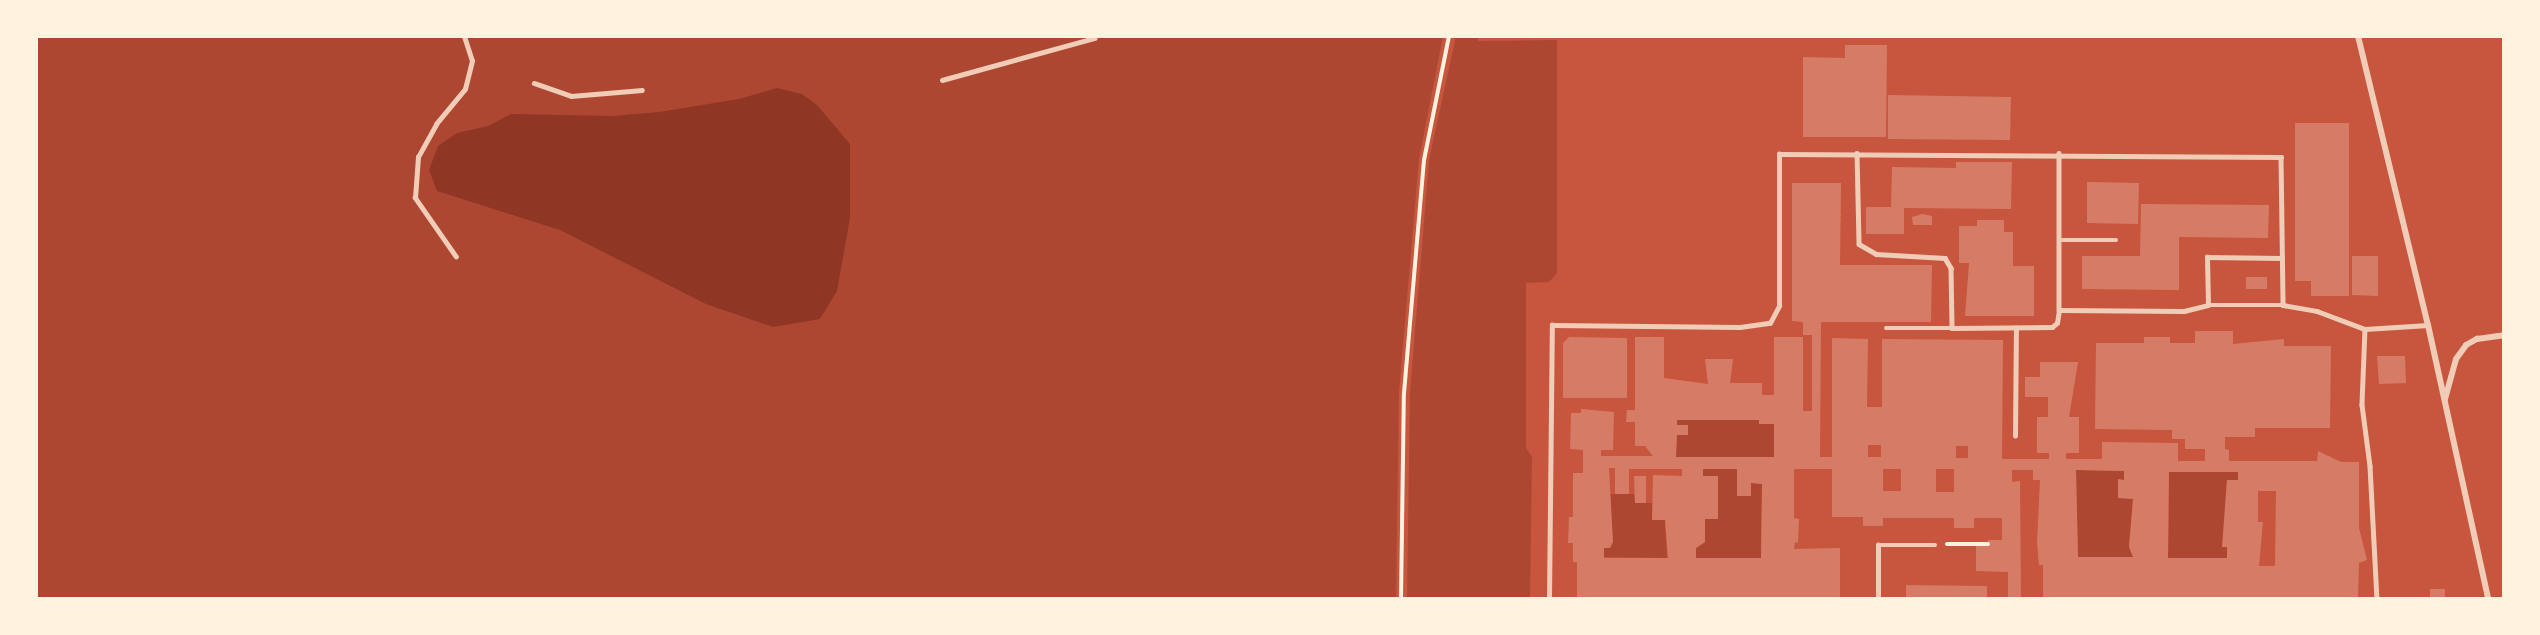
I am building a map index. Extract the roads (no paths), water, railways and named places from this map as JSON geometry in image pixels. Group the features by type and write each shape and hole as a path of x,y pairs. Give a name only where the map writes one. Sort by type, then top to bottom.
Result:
{"street":[{"path":"2358,36 2428,325 2488,599"},
{"path":"2445,401 2456,359 2466,345 2491,336 2504,336"}],"lane":[{"path":"456,257 415,198 418,157 436,124 465,89 472,61 465,36"},
{"path":"942,80 1095,38"},
{"path":"534,83 571,96 642,90"},
{"path":"1857,153 1859,244 1876,254 1945,258 1951,268 1952,328"},
{"path":"1886,328 2052,327 2057,323 2059,310 2059,153"},
{"path":"1549,599 1552,325 1740,327 1770,323 1779,306 1779,154 2059,153 2281,157 2283,305"},
{"path":"2059,240 2116,240"},
{"path":"2208,305 2207,257 2282,258"},
{"path":"2059,310 2184,311 2208,305 2283,305 2317,311 2365,329 2428,325"},
{"path":"2015,435 2016,328"},
{"path":"2365,329 2362,405 2370,466 2377,599"},
{"path":"1878,599 1878,544 1935,544"}]}
